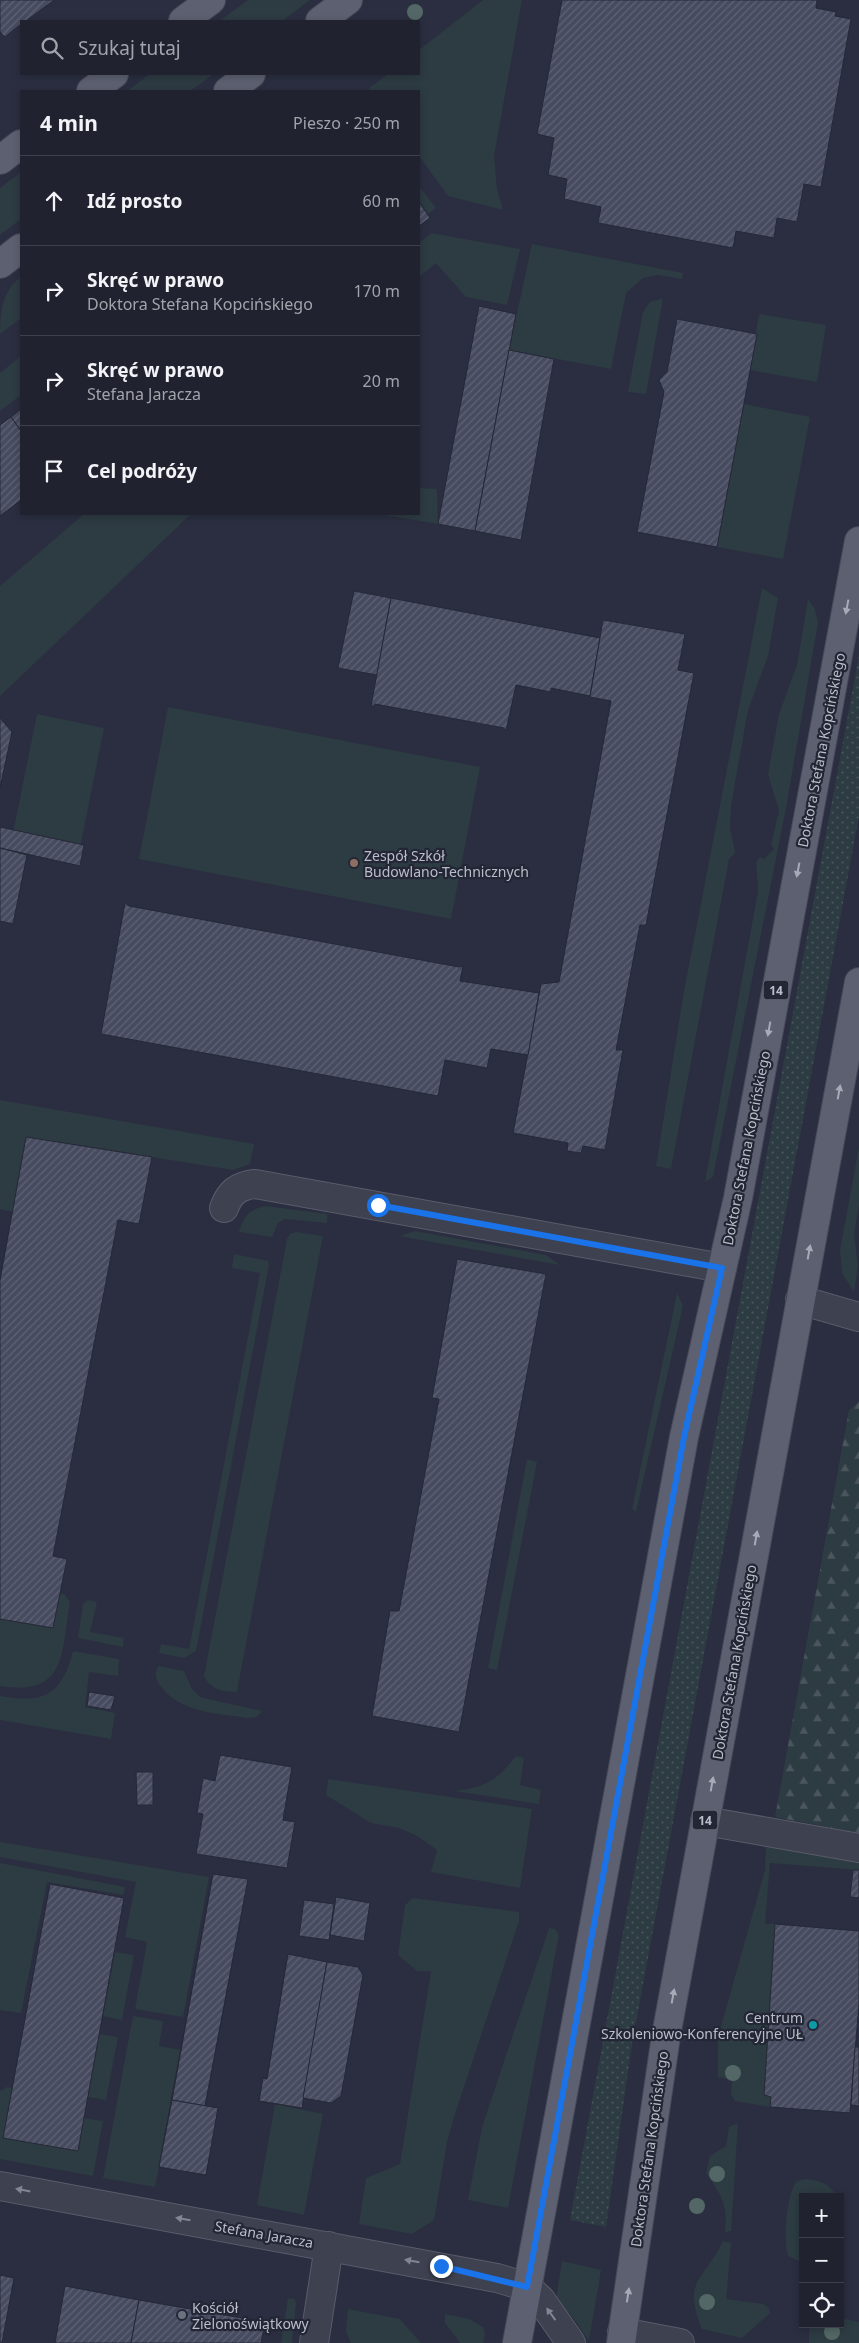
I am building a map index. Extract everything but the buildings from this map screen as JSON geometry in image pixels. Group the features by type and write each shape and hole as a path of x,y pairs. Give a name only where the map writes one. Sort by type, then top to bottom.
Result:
{"main road":[{"path":"184,20 212,0"},
{"path":"321,20 348,0"},
{"path":"92,90 113,75"},
{"path":"229,90 250,75"},
{"path":"0,160 20,145"},
{"path":"0,264 20,249"},
{"name":"Doktora Stefana Kopcińskiego","path":"517,2343 684,1437 738,1198 859,541"},
{"name":"Doktora Stefana Kopcińskiego","path":"622,2338 664,2045 859,982"}],"street":[{"path":"224,1208 234,1190 255,1184 722,1268"},
{"path":"800,1300 859,1317"},
{"path":"705,1821 859,1848"},
{"name":"Stefana Jaracza","path":"0,2186 441,2266 527,2287"},
{"path":"314,2343 329,2246"},
{"path":"527,2287 541,2300 572,2343"},
{"path":"622,2338 680,2343"}],"green space":[{"path":"248,0 310,0 283,20 220,20"},
{"path":"483,0 522,0 494,156 497,189 503,210 448,196 420,157 420,90 370,90 369,88 387,75 420,75 420,49"},
{"path":"149,75 213,75 191,90 128,90"},
{"path":"20,173 20,220 0,235 0,188"},
{"path":"420,187 436,208 428,214 420,202"},
{"path":"431,233 520,249 507,305 466,297 436,263 420,276 420,242"},
{"path":"532,244 683,273 682,279 658,275 643,278 626,293 611,369 509,350"},
{"path":"20,278 20,319 0,334 3,302"},
{"path":"663,298 646,394 628,392 643,312 650,302"},
{"path":"759,314 826,325 817,382 750,370"},
{"path":"20,357 20,396 0,411 0,373"},
{"path":"744,404 810,417 783,559 717,547"},
{"path":"420,488 437,489 438,524 384,515 420,515"},
{"path":"83,515 190,515 0,696 0,586"},
{"path":"762,588 778,598 768,656 748,710 731,806 730,828 735,853 729,859 671,1169 656,1166 684,991"},
{"path":"808,599 815,609 818,623 786,808 713,1177 705,1182 758,891 756,862 760,857 764,859 774,849 771,845 779,811 768,774 779,714 797,665"},
{"path":"859,655 859,816 632,2044 606,2227 570,2220"},
{"path":"168,707 480,767 451,919 139,859"},
{"path":"37,714 104,728 80,848 13,833"},
{"path":"0,1100 254,1144 250,1164 233,1170 26,1137 13,1212 0,1209"},
{"path":"859,1147 859,1205 854,1234 858,1266 854,1292 842,1273 840,1250"},
{"path":"266,1206 327,1214 327,1223 285,1219 278,1223 272,1237 239,1232 245,1218 251,1211"},
{"path":"415,1231 546,1255 560,1265 399,1236"},
{"path":"296,1232 323,1236 237,1692 226,1691 213,1687 204,1676 287,1239 290,1234"},
{"path":"234,1254 268,1261 269,1265 196,1651 184,1658 159,1653 161,1644 189,1649 260,1273 232,1268"},
{"path":"677,1293 683,1306 636,1512 632,1509"},
{"path":"859,1402 859,1833 775,1817 849,1410"},
{"path":"527,1459 537,1462 497,1670 488,1668"},
{"path":"59,1593 65,1595 70,1602 62,1653 57,1667 50,1677 38,1685 22,1688 0,1686 0,1619 53,1628"},
{"path":"88,1600 97,1602 90,1632 124,1638 123,1647 78,1638 83,1604"},
{"path":"73,1651 119,1659 118,1676 89,1672 85,1707 115,1713 111,1739 0,1720 0,1696 28,1699 49,1693 57,1687 63,1678"},
{"path":"158,1666 184,1671 192,1689 200,1697 262,1711 256,1717 247,1718 211,1713 187,1706 167,1694 159,1684 156,1675"},
{"path":"516,1756 524,1758 520,1785 541,1790 539,1804 455,1791 483,1785 490,1781"},
{"path":"328,1779 532,1809 520,1888 431,1872 437,1850 417,1836 399,1828 371,1823 326,1795"},
{"path":"766,1840 859,1859 859,1870 770,1863 765,1924 775,1924 764,2095 771,2097 770,2107 735,2101 731,2095 732,2080 718,2077 718,2037 765,1870"},
{"path":"0,1842 209,1877 183,2017 135,2009 147,1942 125,1937 136,1882 0,1857"},
{"path":"0,1863 125,1887 123,1895 47,1882 21,2013 0,2010"},
{"path":"413,1898 519,1912 519,1921 454,2117 447,2142 434,2220 412,2234 359,2224 366,2178 400,2164 431,1971 417,1971 398,1955 405,1905"},
{"path":"549,1928 555,1929 559,1935 508,2208 468,2200 482,2127"},
{"path":"115,1952 134,1955 122,2020 103,2016"},
{"path":"133,2016 163,2021 159,2046 181,2050 155,2187 103,2178"},
{"path":"99,2034 118,2037 106,2100 88,2097"},
{"path":"7,2087 12,2088 3,2138 78,2151 84,2118 103,2121 93,2176 0,2159 0,2091"},
{"path":"275,2104 323,2114 304,2215 257,2205"},
{"path":"738,2123 731,2231 725,2232 726,2223 722,2200 706,2173 710,2156 726,2146 729,2127"},
{"path":"805,2179 819,2182 827,2185 834,2193 799,2193 799,2261 788,2256 786,2248 786,2217 790,2196 797,2181"},
{"path":"723,2241 731,2243 726,2299 763,2304 769,2308 770,2313 742,2338 702,2329 696,2312 694,2300 698,2282"},
{"path":"562,2261 601,2270 589,2341 574,2319 556,2299"},
{"path":"288,2298 295,2299 296,2304 292,2343 281,2343"},
{"path":"348,2309 400,2319 421,2343 351,2343 346,2332"},
{"path":"445,2314 469,2319 483,2327 485,2333 483,2343 460,2343 445,2323"},
{"path":"844,2319 859,2322 859,2343 809,2343 809,2328 844,2328"}],"place":[{"name":"Zespół Szkół Budowlano-Technicznych","path":"354,863"},
{"name":"Centrum Szkoleniowo-Konferencyjne UŁ","path":"813,2025"},
{"name":"Kościół Zielonoświątkowy","path":"182,2315"}],"route":[{"path":"378,1205 722,1268 684,1437 527,2287 497,2278 441,2266"}]}
